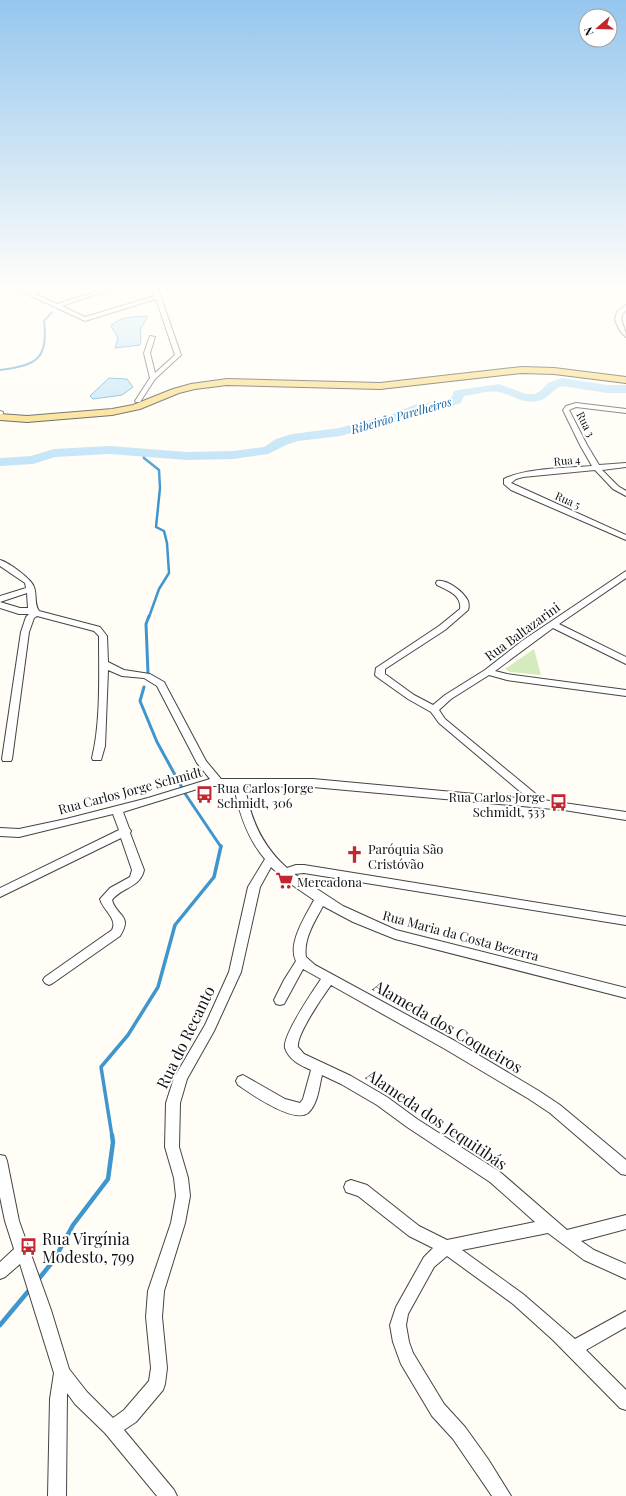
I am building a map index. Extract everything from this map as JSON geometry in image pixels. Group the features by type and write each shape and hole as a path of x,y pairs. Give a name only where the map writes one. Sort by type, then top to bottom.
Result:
{"main road":[{"path":"0,414 25,415 110,409 187,384 220,379 369,384 497,368 532,367 626,376"},
{"path":"0,414 27,419 112,412 136,407 176,391 194,386 227,382 380,386 522,370 554,371 626,380"}],"street":[{"path":"148,356 153,378"},
{"path":"138,401 153,378 177,356"},
{"name":"Rua 3","path":"626,411 576,405 567,408 581,439 598,468 614,487 626,494"},
{"name":"Rua 4","path":"510,478 523,475 626,465"},
{"name":"Rua 5","path":"510,478 508,483 514,488 626,538"},
{"path":"0,562 28,582 31,589 31,606 35,612"},
{"name":"Rua Baltazarini","path":"434,710 448,697 488,672 553,624 626,574"},
{"path":"440,583 461,596 465,603 464,610 442,628 381,668 379,673 382,677 411,697 434,710 442,721 539,803"},
{"path":"0,599 31,589"},
{"path":"0,605 19,611 35,612 71,621 97,629 103,636 105,664 97,758"},
{"path":"7,759 27,623 35,612"},
{"path":"553,624 626,662"},
{"path":"105,664 122,673 145,675 161,684 202,763 218,782"},
{"path":"488,672 507,677 626,694"},
{"path":"104,680 122,673"},
{"name":"Rua Carlos Jorge Schmidt","path":"0,832 19,833 117,810 201,785 218,782 313,783 539,803 582,808 626,816"},
{"name":"Rua Maria da Costa Bezerra","path":"239,782 242,806 255,837 270,860 303,888 353,917 395,934 626,993"},
{"path":"49,980 120,929 121,923 118,916 108,905 106,899 110,894 135,880 138,875 137,863 117,810"},
{"path":"0,893 126,831"},
{"name":"Rua do Recanto","path":"111,1427 130,1416 157,1384 159,1368 154,1317 156,1291 177,1228 182,1207 181,1178 172,1147 173,1103 181,1078 210,1027 235,972 247,911 254,887 270,860"},
{"path":"285,873 300,869 311,870 626,921"},
{"path":"280,1000 288,983 302,961 300,956 301,941 321,899"},
{"name":"Alameda dos Coqueiros","path":"302,961 329,978 450,1045 534,1095 555,1109 626,1169"},
{"name":"Alameda dos Jequitibás","path":"329,978 314,999 296,1031 291,1044 295,1054 362,1088 495,1177 518,1196 549,1226 589,1256 626,1272"},
{"path":"243,1081 259,1092 280,1103 292,1108 303,1109 309,1102 318,1066"},
{"path":"0,1161 10,1216 41,1304 62,1373 80,1398 111,1427 168,1496"},
{"path":"351,1187 362,1190 414,1230 446,1247 518,1299 573,1348 626,1402"},
{"path":"565,1238 626,1222"},
{"path":"502,1496 482,1465 459,1434 438,1410 407,1358 401,1342 398,1325 401,1312 429,1262 446,1247 470,1240 549,1226"},
{"path":"0,1272 22,1252"},
{"path":"573,1348 626,1319"},
{"path":"57,1496 58,1399 62,1373"}],"green space":[{"path":"534,649 541,675 510,672 505,669"}],"water":[{"path":"109,378 127,379 133,387 122,395 93,399 90,396"}],"waterway":[{"path":"0,370 23,366 31,363 39,356"},
{"name":"Ribeirão Parelheiros","path":"0,462 33,460 54,453 110,450 187,456 233,455 268,450 281,442 296,437 340,432 396,417 418,408 447,404 457,400 458,394 484,389 499,388 524,398 536,398 543,395 552,385 562,382 607,389 626,389"},
{"path":"143,452 144,458 159,470 160,488 156,527 164,531 167,543 169,573 159,589 149,617"},
{"path":"148,673 146,624 149,616"},
{"path":"144,687 140,701 157,742 186,795 221,847"},
{"path":"112,1136 101,1067 128,1035 158,987 175,925 214,877 221,847"},
{"path":"37,1281 54,1260 73,1225 108,1179 113,1142 112,1135"},
{"path":"0,1325 31,1288"}],"place":[{"name":"Rua Carlos Jorge Schmidt, 306","path":"204,794"},
{"name":"Rua Carlos Jorge Schmidt, 533","path":"558,803"},
{"name":"Paróquia São Cristóvão","path":"355,855"},
{"name":"Mercadona","path":"284,881"},
{"name":"Rua Virgínia Modesto, 799","path":"29,1247"}]}
